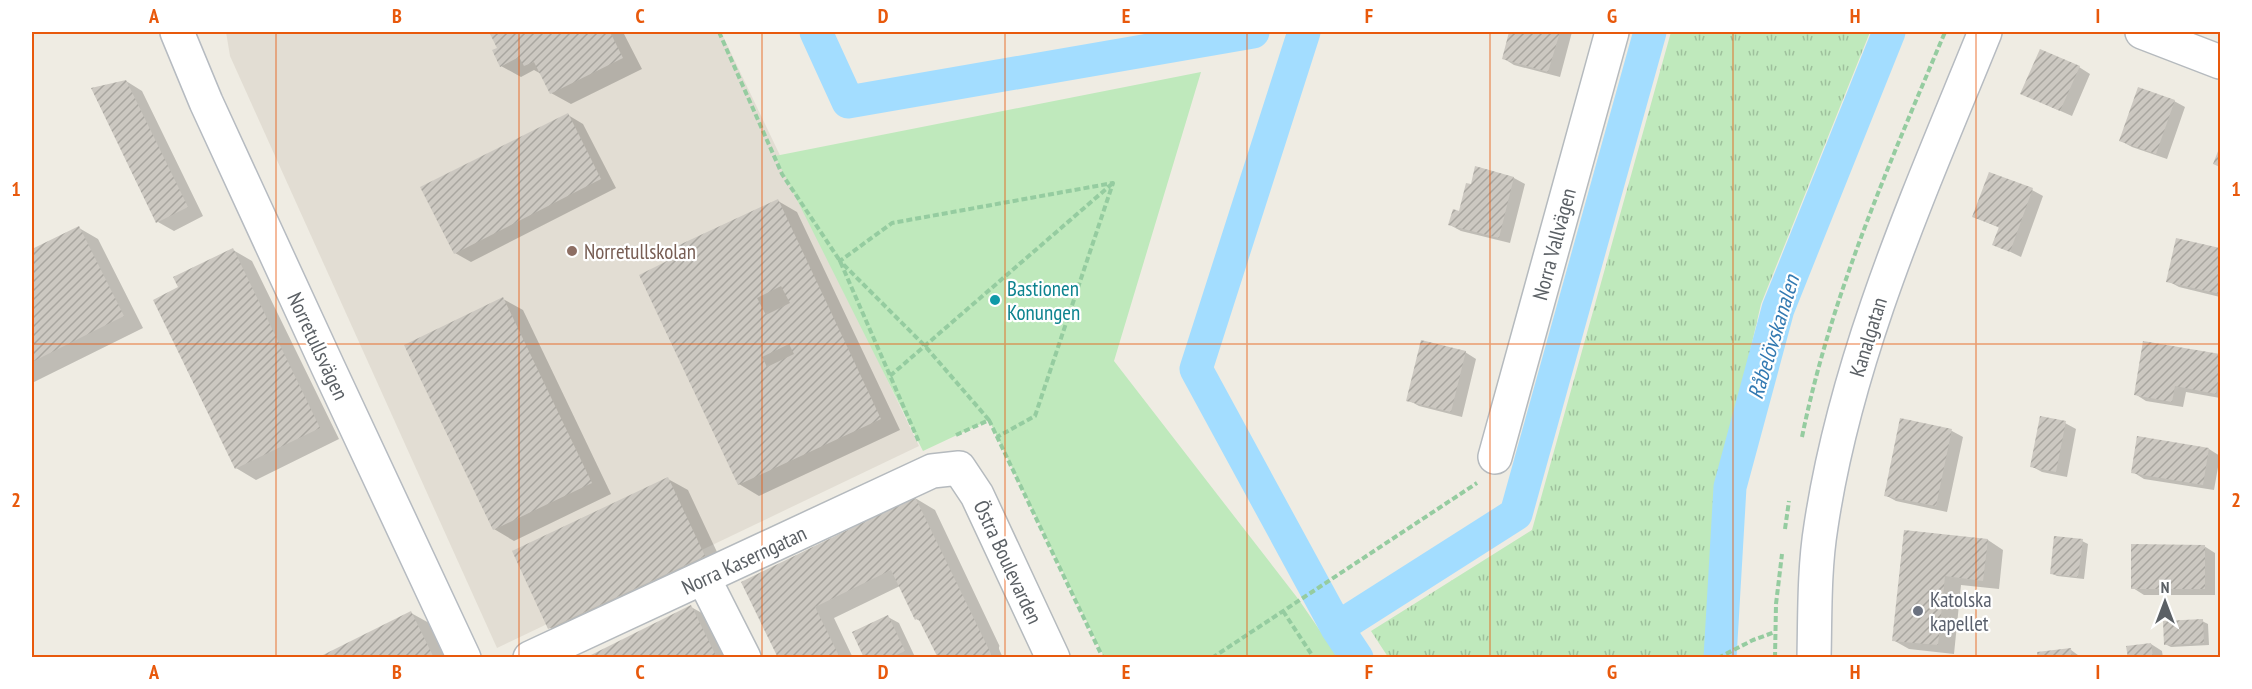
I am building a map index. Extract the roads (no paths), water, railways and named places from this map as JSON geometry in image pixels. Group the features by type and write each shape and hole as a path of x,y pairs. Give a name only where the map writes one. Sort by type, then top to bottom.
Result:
{"street":[{"name":"Norretullsvägen","path":"177,32 206,102 323,357 464,657"},
{"name":"Norra Vallvägen","path":"1495,457 1612,32"},
{"name":"Kanalgatan","path":"1814,657 1817,566 1821,526 1842,423 1901,236 1985,32"},
{"path":"2142,32 2220,62"},
{"name":"Norra Kaserngatan","path":"530,657 704,579 948,459"},
{"name":"Östra Boulevarden","path":"948,459 977,495 1053,657"},
{"path":"704,579 744,657"}],"waterway":[{"path":"816,32 848,102 1253,32"},
{"path":"1304,32 1196,369 1337,628 1357,658"},
{"path":"1337,628 1516,514 1650,32"},
{"name":"Råbelövskanalen","path":"1720,658 1730,487 1778,309 1889,32"}],"place":[{"name":"Norretullskolan","path":"572,251"},
{"name":"Bastionen Konungen","path":"995,300"},
{"name":"Katolska kapellet","path":"1918,611"}]}
